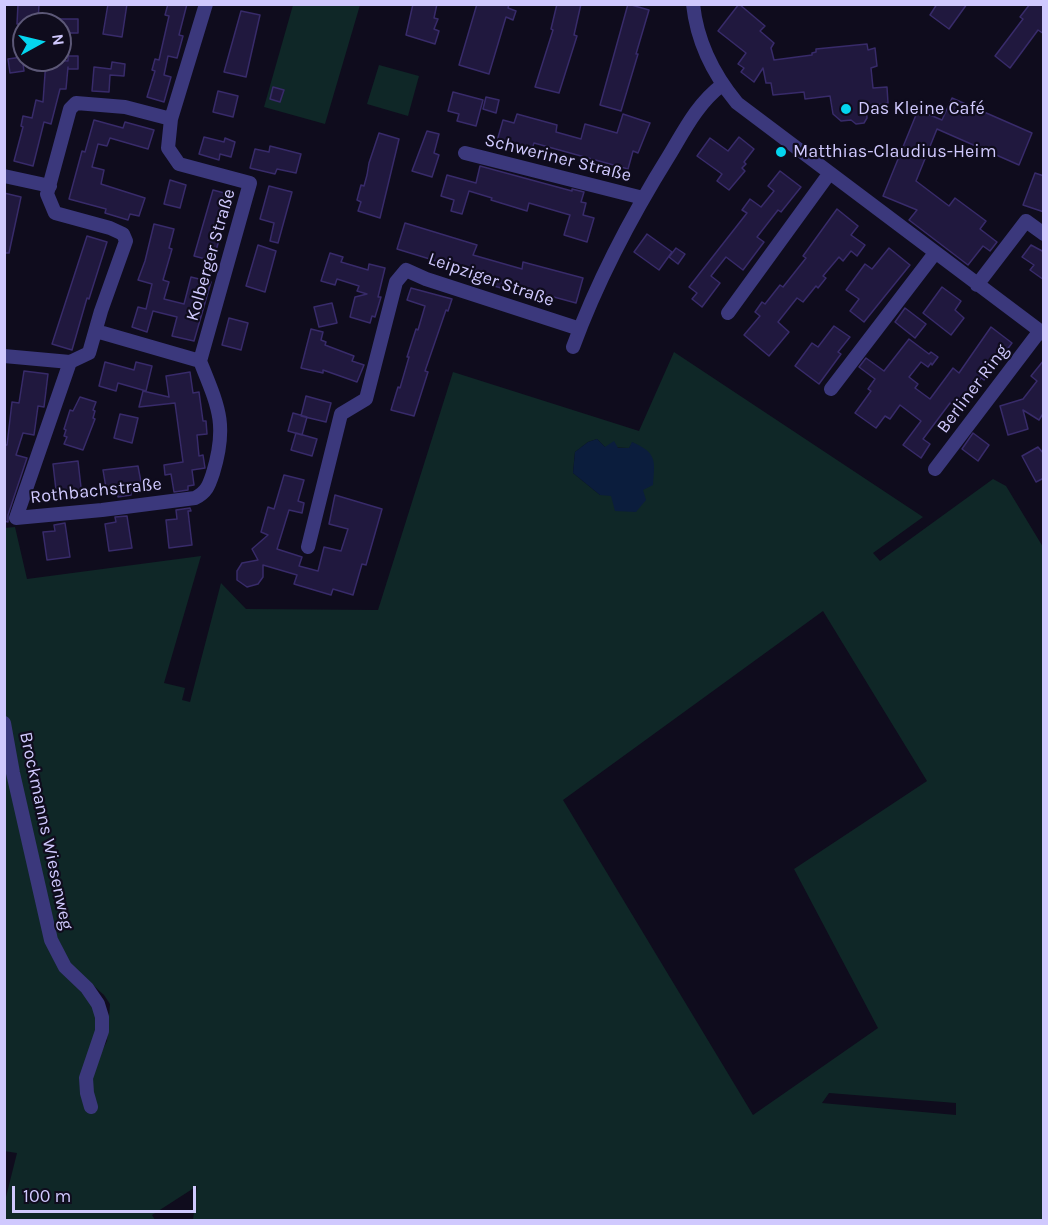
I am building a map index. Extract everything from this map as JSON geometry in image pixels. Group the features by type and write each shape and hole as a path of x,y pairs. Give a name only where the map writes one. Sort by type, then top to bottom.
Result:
{"street":[{"name":"Kolberger Straße","path":"200,361 250,183 179,164 168,148 171,119 206,4"},
{"name":"Berliner Ring","path":"693,4 699,38 706,56 722,85 737,103 1041,333 935,469"},
{"path":"573,346 594,295 643,198 704,101 722,85"},
{"path":"4,356 70,362 89,353 126,241 123,234 110,228 54,213 47,194 70,109 76,103 125,107 171,119"},
{"name":"Schweriner Straße","path":"465,153 643,198"},
{"path":"728,313 829,174"},
{"path":"4,176 50,186"},
{"path":"977,285 1026,221 1044,234"},
{"path":"831,389 935,253"},
{"name":"Leipziger Straße","path":"308,548 341,414 366,399 396,282 406,270 426,279 580,329"},
{"path":"96,331 200,361"},
{"name":"Rothbachstraße","path":"70,362 16,518 102,510 195,498 202,495 208,489 218,459 222,425 215,396 200,361"},
{"name":"Brockmanns Wiesenweg","path":"4,723 51,940 65,967 87,988 98,1004 102,1017 102,1031 86,1078 91,1107"}],"green space":[{"path":"293,5 360,5 325,124 264,107"},
{"path":"379,65 419,76 408,116 367,104"},
{"path":"674,352 923,517 873,553 880,561 993,479 1006,486 1043,547 1043,1220 193,1220 197,1186 152,1215 155,1220 5,1220 5,1201 17,1153 4,1151 4,528 15,527 27,579 201,556 164,683 185,688 182,700 190,702 221,583 246,609 378,610 453,372 639,431","holes":["597,439 605,447 629,448 633,442 643,490 600,495 573,473 575,452 588,442","823,611 927,781 794,869 878,1028 753,1115 563,800","68,963 104,995 110,1004 107,1041 85,1085 97,1028 94,1004 67,978","829,1093 956,1103 956,1115 822,1103"]}],"water":[{"path":"597,439 605,447 614,441 618,448 629,448 632,442 646,450 653,458 653,485 643,490 646,500 636,512 615,511 611,496 600,495 573,473 575,452 588,442"}],"building":[{"path":"18,4 39,4 39,12 18,12"},
{"path":"108,4 127,4 122,37 103,34"},
{"path":"168,4 187,4 179,35 183,36 177,58 168,56 164,75 171,77 164,102 147,97 155,71 152,70 155,59 159,60 169,16 165,15"},
{"path":"413,4 437,4 434,18 438,19 434,29 439,31 435,44 406,35"},
{"path":"477,4 509,4 508,8 516,11 513,20 506,17 489,74 459,65"},
{"path":"557,4 581,4 574,35 577,36 559,93 535,87 553,30 551,29"},
{"path":"628,4 649,10 621,111 600,105"},
{"path":"739,4 765,26 760,31 774,43 771,48 774,60 812,55 816,49 867,44 868,50 875,48 877,66 871,68 873,88 887,87 888,103 866,107 867,118 864,123 856,124 851,120 841,121 833,114 830,96 805,99 804,92 773,95 771,83 766,83 763,68 754,82 741,72 744,68 738,64 746,53 718,31"},
{"path":"937,4 967,4 949,29 930,15"},
{"path":"1030,4 1044,4 1044,34 1038,30 1010,68 995,56 1023,19 1020,17"},
{"path":"241,11 260,15 246,77 224,72"},
{"path":"72,19 78,19 78,33 72,33"},
{"path":"72,56 78,56 78,69 72,69"},
{"path":"12,58 12,72 17,72 10,73 8,59"},
{"path":"112,62 125,64 124,76 110,75 109,92 92,91 94,67 111,69"},
{"path":"45,72 68,72 66,89 60,89 51,124 44,122 33,166 14,161 23,127 21,126 23,116 32,118 36,100 43,102"},
{"path":"273,87 284,90 280,102 270,99"},
{"path":"218,91 238,96 233,117 213,112"},
{"path":"453,92 483,100 476,126 457,121 459,114 448,111"},
{"path":"486,97 499,100 496,113 483,109"},
{"path":"952,98 1032,133 1019,165 937,129 916,181 949,206 955,198 986,221 980,229 997,242 990,251 983,246 968,265 909,220 917,210 883,196 918,110 942,120"},
{"path":"517,114 557,125 556,132 581,139 585,124 617,133 623,114 650,123 638,153 633,151 628,169 534,143 532,149 497,141 503,120 514,123"},
{"path":"94,120 123,128 125,122 154,130 148,149 110,138 107,146 98,144 92,167 104,170 101,184 145,198 139,216 130,214 128,220 105,213 106,209 69,199 82,151 85,152"},
{"path":"427,131 439,134 434,153 439,155 432,177 412,171"},
{"path":"379,133 399,139 380,218 358,211 361,202 357,200 361,185 364,186"},
{"path":"204,137 224,142 225,138 235,142 231,157 220,154 219,160 199,154"},
{"path":"739,137 754,149 744,162 746,164 742,168 745,171 729,190 717,181 722,174 697,156 710,138 728,151"},
{"path":"270,146 301,154 296,173 277,169 275,174 250,168 255,149 269,152"},
{"path":"480,166 572,191 572,189 584,192 581,202 586,203 583,215 594,218 587,242 564,235 570,215 529,203 527,211 469,191 462,214 451,211 454,200 441,196 447,175 476,183"},
{"path":"780,171 801,187 781,212 778,210 757,237 764,242 743,270 726,257 711,276 720,283 702,307 692,299 697,293 689,287 747,213 742,210 750,199 761,207 774,191 768,186"},
{"path":"1035,173 1044,176 1044,212 1023,205"},
{"path":"170,180 186,185 180,208 164,204"},
{"path":"269,186 292,192 278,243 270,241 274,223 260,219"},
{"path":"213,190 232,195 213,261 194,256"},
{"path":"4,193 21,197 9,253 4,253"},
{"path":"837,209 858,226 851,235 865,245 857,256 851,251 843,261 839,257 823,276 826,278 818,288 816,286 803,302 797,298 778,322 789,332 769,356 744,335 760,316 755,312 762,302 765,304 780,285 783,287 806,258 803,256"},
{"path":"405,223 477,245 473,255 522,269 523,262 583,278 576,303 517,287 515,292 480,282 482,275 397,249"},
{"path":"154,224 174,229 169,248 172,249 163,280 169,282 164,299 184,304 191,277 211,282 194,341 172,336 177,317 153,311 147,332 132,327 138,307 146,309 152,284 138,280"},
{"path":"647,234 672,252 659,270 634,252"},
{"path":"87,236 107,242 72,350 52,344"},
{"path":"258,245 276,251 265,292 246,286"},
{"path":"1031,245 1044,252 1044,280 1030,270 1034,265 1022,257"},
{"path":"676,248 685,254 678,264 669,257"},
{"path":"889,248 910,265 864,322 850,311 859,299 846,290 865,264 872,269"},
{"path":"330,253 343,257 341,262 368,270 369,264 385,268 378,297 381,297 375,317 372,316 370,323 350,317 355,297 367,294 357,291 359,286 337,279 335,285 321,281"},
{"path":"942,287 961,301 955,310 964,318 951,335 923,313"},
{"path":"411,288 452,299 425,371 428,372 414,416 391,410 425,306 407,300"},
{"path":"332,303 337,323 319,327 314,307"},
{"path":"905,308 926,324 915,338 895,322"},
{"path":"229,318 248,323 241,350 222,345"},
{"path":"834,326 850,337 838,352 841,354 819,384 795,366 812,343 818,347"},
{"path":"991,327 1012,343 984,380 981,378 958,409 950,403 923,439 930,444 921,458 903,445 921,421 900,405 890,419 885,416 876,428 855,413 871,391 868,389 875,379 859,367 866,358 884,371 909,339 929,354 931,352 938,357 932,365 931,363 928,367 921,362 909,377 918,384 915,388 930,399 953,368 959,373"},
{"path":"311,329 323,332 321,340 326,342 325,345 354,356 352,361 364,365 357,382 323,370 323,373 301,368"},
{"path":"1044,360 1044,412 1039,420 1023,410 1028,429 1008,435 1000,406 1023,399 1037,381 1031,376"},
{"path":"105,362 134,370 136,362 152,366 146,391 118,383 116,391 99,386"},
{"path":"24,371 48,374 44,407 38,406 34,435 23,433 16,455 27,458 8,515 8,522 4,521 4,445 7,445 12,402 19,403"},
{"path":"190,372 193,393 199,392 203,421 206,421 207,434 197,435 199,456 203,455 205,468 192,470 194,485 188,486 188,490 174,492 171,474 165,475 164,465 183,462 175,403 139,407 143,391 169,397 166,376"},
{"path":"306,396 331,403 326,422 301,416"},
{"path":"80,397 96,402 93,410 95,419 83,450 64,444 67,437 64,436 66,430 64,429 70,410 73,411"},
{"path":"293,413 307,417 302,435 288,431"},
{"path":"120,414 138,418 132,443 114,438"},
{"path":"296,433 317,439 312,456 291,450"},
{"path":"973,433 989,445 978,461 962,449"},
{"path":"1038,447 1044,454 1044,478 1036,482 1022,456"},
{"path":"78,461 82,496 57,499 53,464"},
{"path":"138,466 141,482 130,484 131,495 118,497 117,486 106,488 103,470"},
{"path":"284,475 304,480 298,501 304,503 302,513 289,510 277,549 302,557 299,566 318,571 324,547 341,551 348,529 329,524 335,495 382,509 366,565 362,564 353,595 333,589 331,595 294,584 297,575 263,565 263,577 258,584 247,587 237,580 237,571 242,563 258,560 252,549 268,535 261,532 268,507 274,509"},
{"path":"190,508 191,511 188,511 192,545 169,548 166,520 177,519 176,510"},
{"path":"127,516 132,548 109,551 105,524 116,522 115,517"},
{"path":"65,523 70,557 47,560 43,532 55,531 54,525"}],"place":[{"name":"Das Kleine Café","path":"846,109"},
{"name":"Matthias-Claudius-Heim","path":"781,152"}]}
